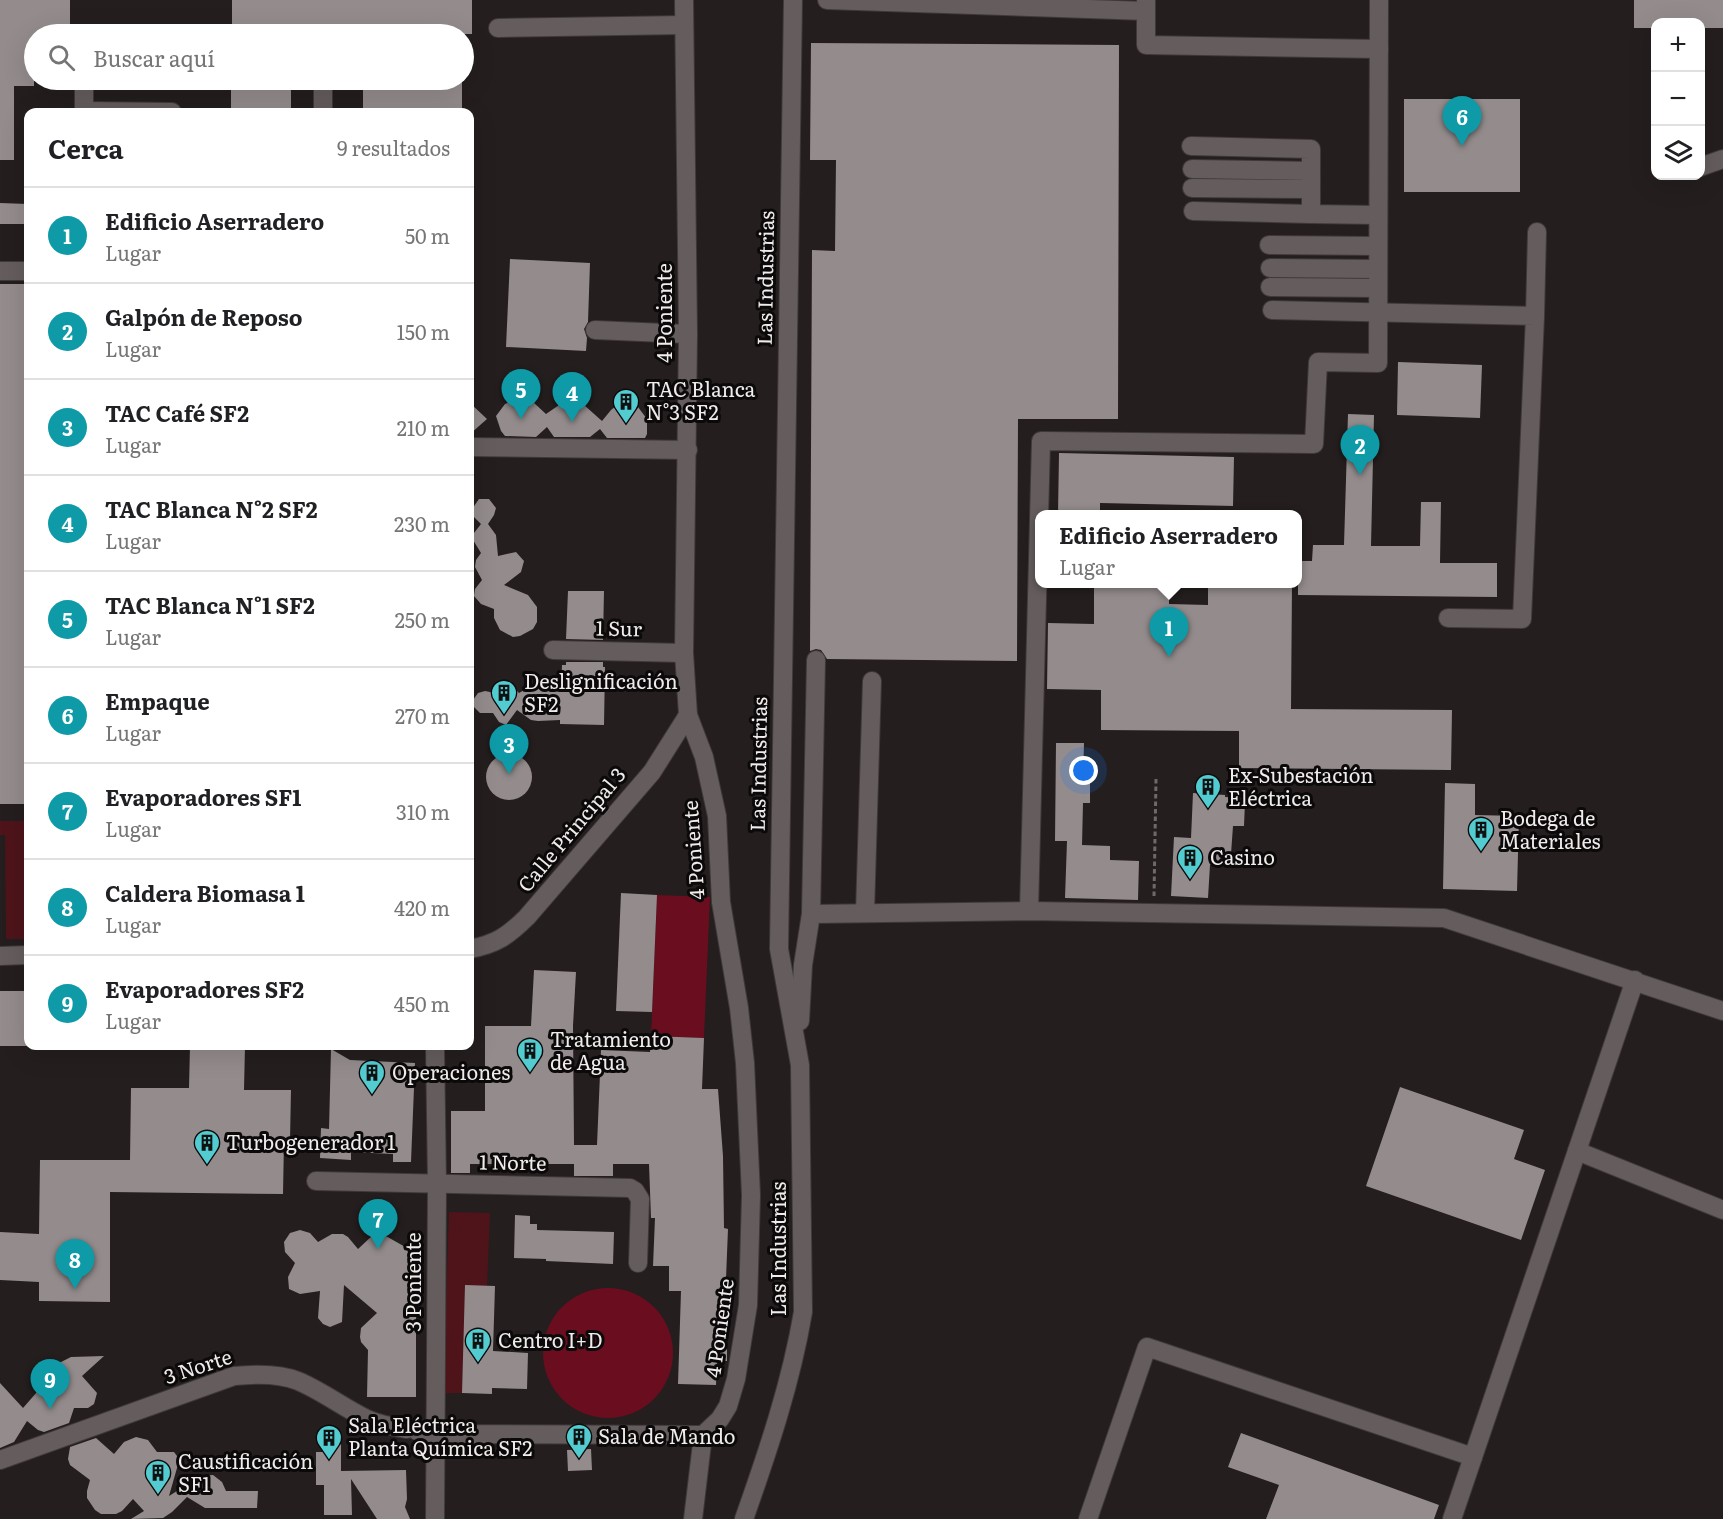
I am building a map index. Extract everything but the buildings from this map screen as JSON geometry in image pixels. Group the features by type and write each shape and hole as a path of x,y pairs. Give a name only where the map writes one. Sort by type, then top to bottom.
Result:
{"street":[{"name":"4 Poniente","path":"684,0 688,334 684,652 687,715 704,757 717,816 721,902 745,1063 751,1185 749,1296 736,1379 728,1406 720,1419 703,1435"},
{"name":"Las Industrias","path":"744,1519 772,1440 796,1352 803,1312 800,1065 779,949 793,0"},
{"path":"827,0 1146,5 1146,45 1379,49"},
{"path":"1039,510 1041,441 1314,444 1317,362 1378,363 1379,0"},
{"path":"498,28 684,25"},
{"path":"84,90 84,108"},
{"path":"323,90 323,108"},
{"path":"1191,146 1311,149 1311,214"},
{"path":"1705,166 1723,159"},
{"path":"1192,169 1311,180"},
{"path":"1192,188 1311,180"},
{"path":"1193,211 1378,215"},
{"path":"1448,618 1522,620 1537,232"},
{"path":"1269,245 1378,246"},
{"path":"1270,268 1378,269"},
{"path":"0,271 24,271"},
{"path":"1270,287 1378,288"},
{"path":"1272,310 1535,316"},
{"path":"595,330 688,334"},
{"path":"474,447 688,450"},
{"path":"1029,911 1037,588"},
{"name":"1 Sur","path":"553,650 684,652"},
{"path":"800,1065 801,998 811,914 816,660"},
{"path":"866,913 872,681"},
{"name":"Calle Principal 3","path":"474,948 489,945 510,934 527,917 652,772 687,715"},
{"path":"811,914 1029,911 1444,918 1723,1011"},
{"path":"0,956 24,955"},
{"path":"1452,1519 1635,980"},
{"name":"3 Poniente","path":"435,1050 437,1184 435,1519"},
{"path":"1577,1151 1723,1210"},
{"name":"1 Norte","path":"316,1181 630,1188 640,1199 638,1263"},
{"path":"1088,1519 1147,1347 1473,1457"},
{"name":"3 Norte","path":"0,1460 234,1376 248,1375 283,1377 297,1381 383,1425 435,1434 703,1435"},
{"path":"693,1519 703,1435"}],"path":[{"path":"1154,913 1156,779"}],"shaded area":[{"path":"0,821 24,821 24,939 6,939 5,835 0,835"},
{"path":"657,895 710,897 704,1038 651,1036"},
{"path":"449,1212 490,1213 487,1286 464,1334 462,1393 443,1393"},
{"path":"608,1288 633,1293 654,1307 668,1328 673,1353 668,1378 654,1399 633,1413 608,1418 583,1413 562,1399 548,1378 543,1353 548,1328 562,1307 583,1293"}],"place":[{"name":"Empaque","path":"1462,146"},
{"name":"TAC Blanca N°1 SF2","path":"521,419"},
{"name":"TAC Blanca N°2 SF2","path":"572,422"},
{"name":"TAC Blanca N°3 SF2","path":"626,425"},
{"name":"Galpón de Reposo","path":"1360,475"},
{"name":"Edificio Aserradero","path":"1169,657"},
{"name":"Deslignificación SF2","path":"504,716"},
{"name":"TAC Café SF2","path":"509,774"},
{"name":"Ex-Subestación Eléctrica","path":"1208,810"},
{"name":"Bodega de Materiales","path":"1481,853"},
{"name":"Casino","path":"1190,881"},
{"name":"Tratamiento de Agua","path":"530,1074"},
{"name":"Operaciones","path":"372,1096"},
{"name":"Turbogenerador 1","path":"207,1166"},
{"name":"Evaporadores SF1","path":"378,1249"},
{"name":"Caldera Biomasa 1","path":"75,1289"},
{"name":"Centro I+D","path":"478,1364"},
{"name":"Evaporadores SF2","path":"50,1409"},
{"name":"Sala de Mando","path":"579,1460"},
{"name":"Sala Eléctrica Planta Química SF2","path":"329,1461"},
{"name":"Caustificación SF1","path":"158,1496"}]}
